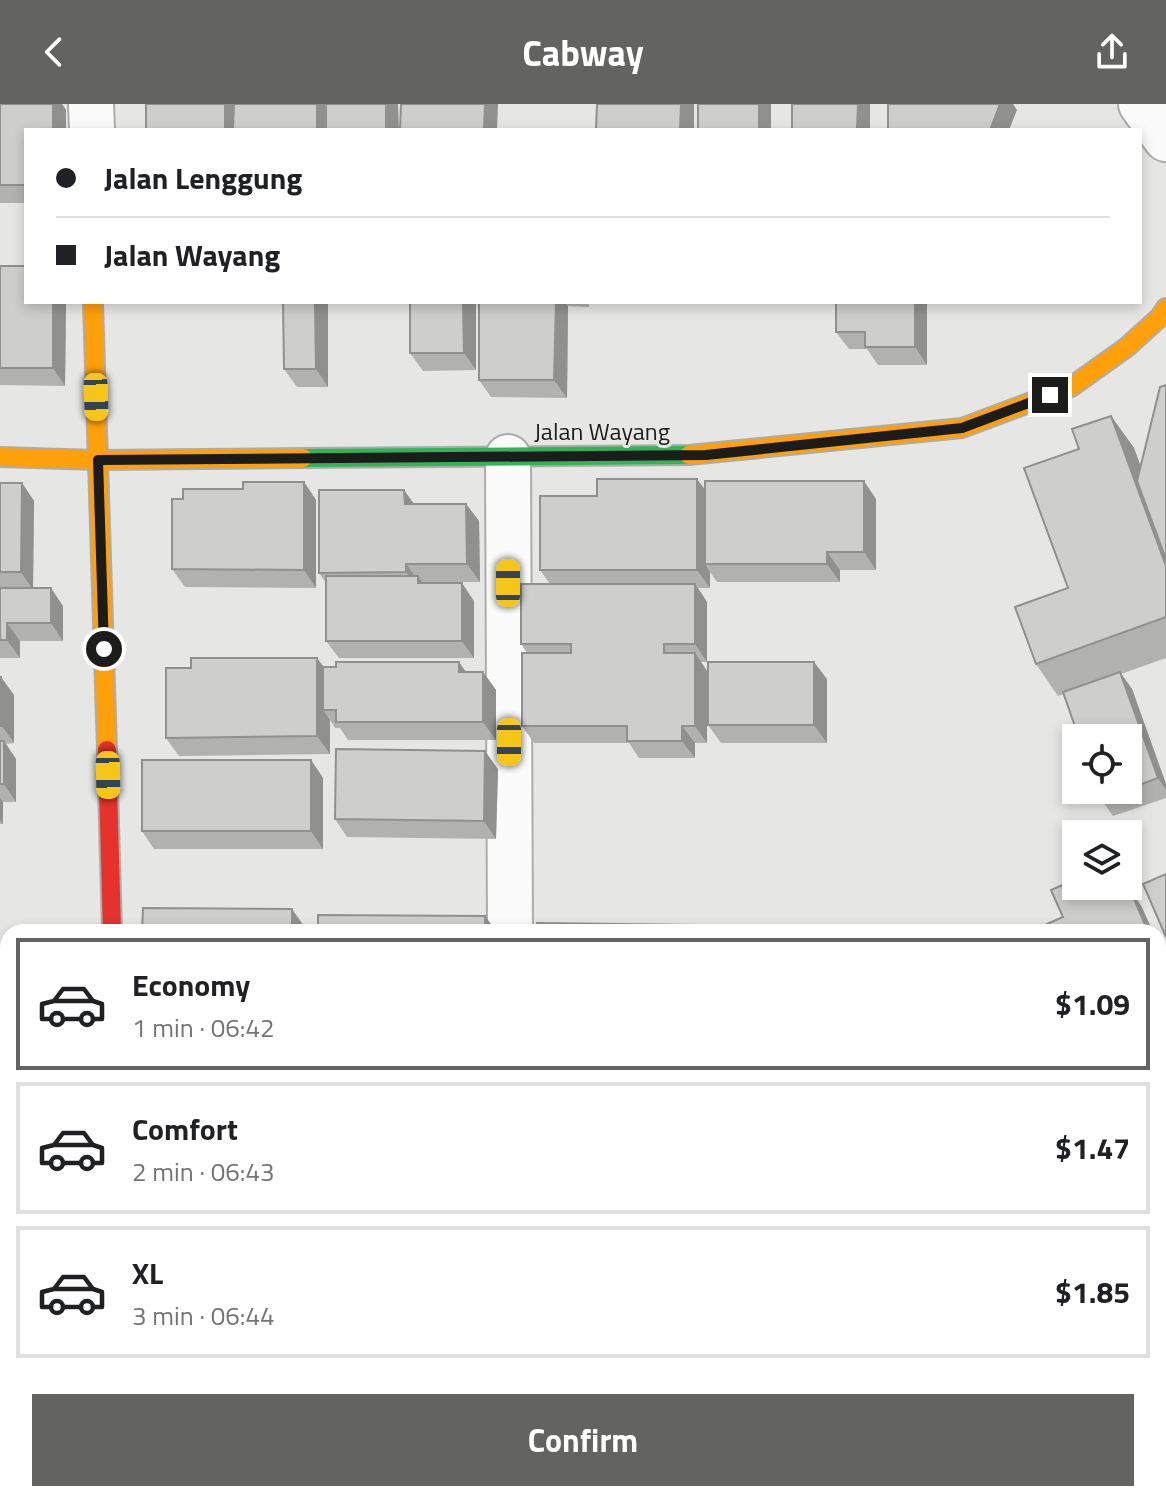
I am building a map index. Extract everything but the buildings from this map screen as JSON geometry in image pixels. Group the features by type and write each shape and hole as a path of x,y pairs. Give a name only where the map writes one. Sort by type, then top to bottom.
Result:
{"street":[{"path":"91,104 92,128"},
{"path":"1141,104 1166,139"},
{"path":"93,304 112,924"},
{"name":"Jalan Wayang","path":"0,457 98,460 706,455 962,428 1071,387 1127,347 1166,308"},
{"path":"508,457 510,924"}],"traffic: fast":[{"path":"303,458 689,455"}],"traffic: slow":[{"path":"93,304 107,750"},
{"path":"689,455 962,428 1071,387 1127,347 1166,308"},
{"path":"0,457 98,460 303,458"}],"traffic: jam":[{"path":"107,750 112,924"}],"route":[{"path":"104,649 98,460 706,455 962,428 1050,395"}]}
